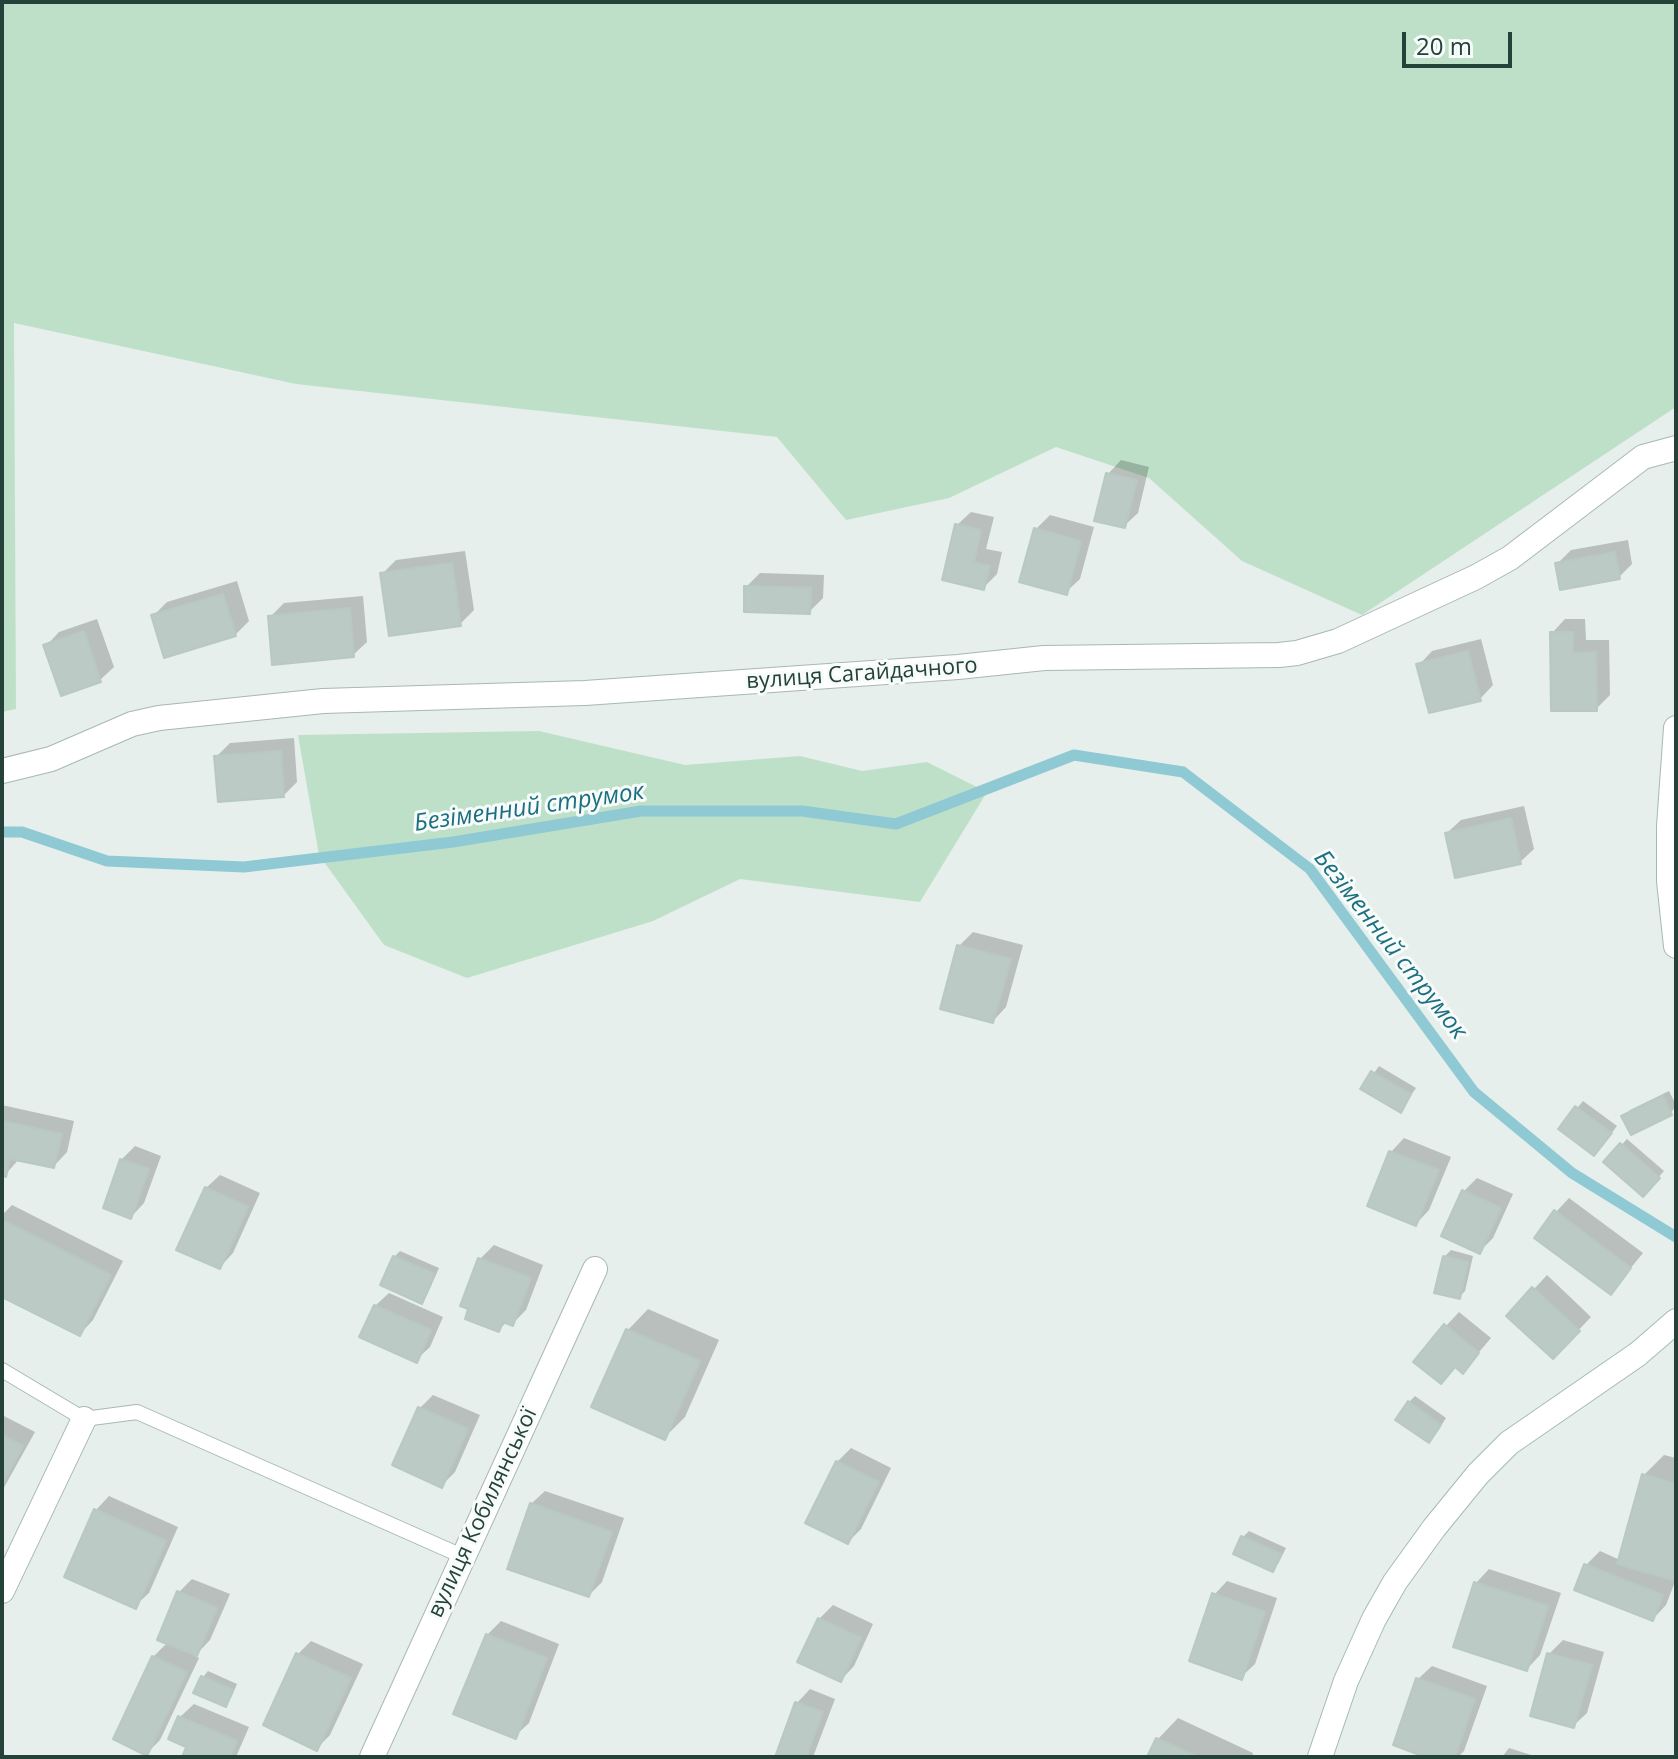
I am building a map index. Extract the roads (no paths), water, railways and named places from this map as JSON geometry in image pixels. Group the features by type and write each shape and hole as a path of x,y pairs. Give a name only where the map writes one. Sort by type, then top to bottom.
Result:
{"street":[{"name":"вулиця Сагайдачного","path":"2,771 51,759 132,724 159,718 323,701 585,693 958,667 1044,658 1297,653 1338,641 1476,577 1510,558 1636,462 1654,452 1676,448"},
{"path":"1676,728 1670,786 1669,867 1676,946"},
{"name":"вулиця Кобилянської","path":"372,1757 595,1269"},
{"path":"1320,1757 1346,1681 1374,1619 1411,1559 1451,1506 1509,1443 1638,1354 1676,1321"},
{"path":"2,1591 84,1419"}],"lane":[{"path":"2,1370 84,1419 137,1412 462,1556"}],"waterway":[{"name":"Безіменний струмок","path":"2,832 22,832 107,861 244,867 453,842 641,811 802,811 896,824 1074,755 1183,772 1310,869 1474,1092 1572,1173 1676,1237"}]}
